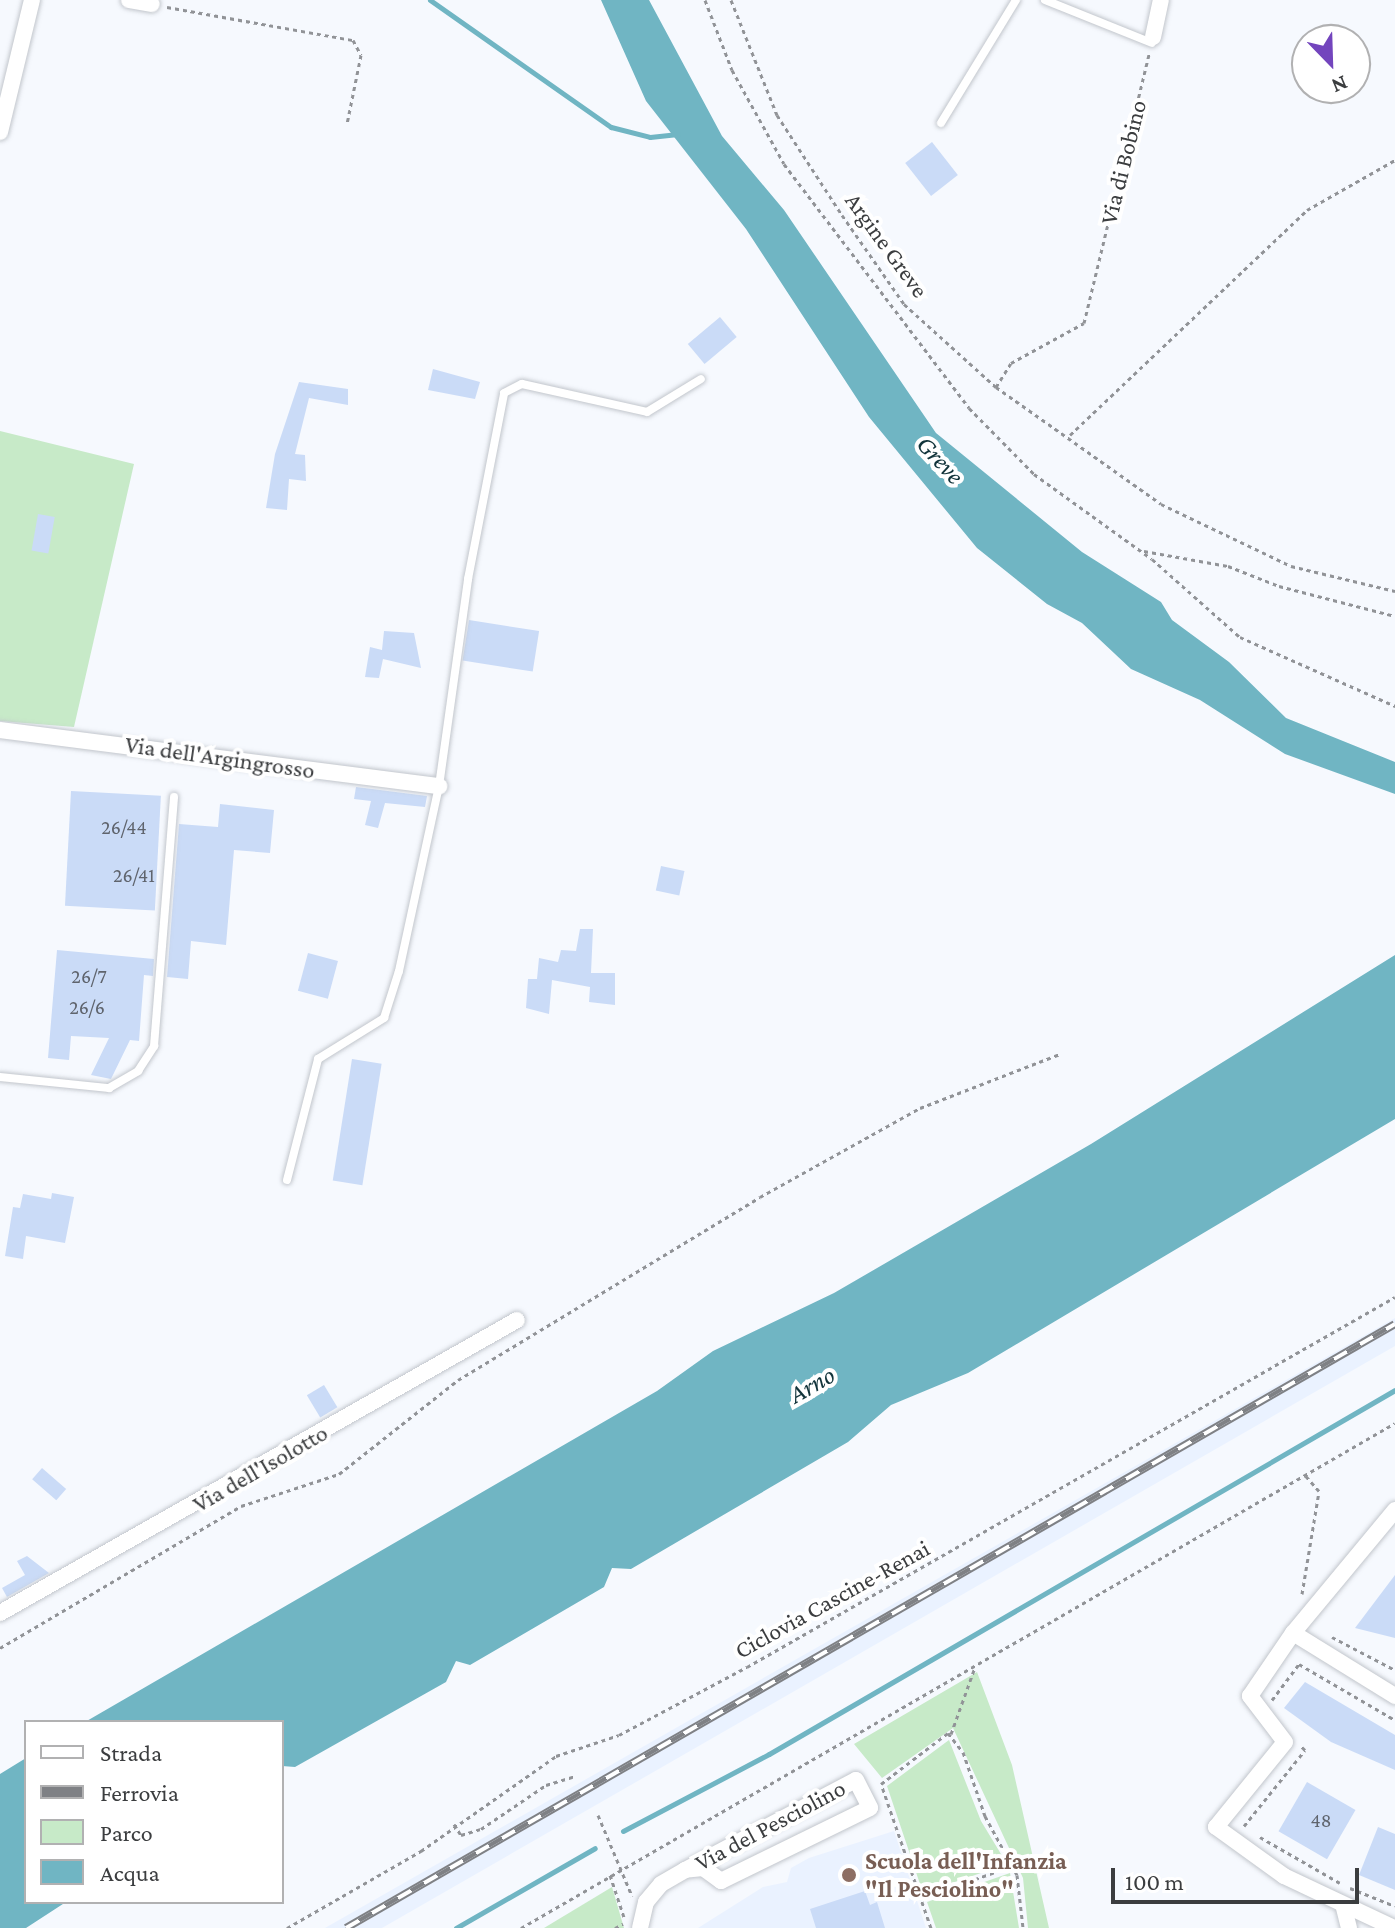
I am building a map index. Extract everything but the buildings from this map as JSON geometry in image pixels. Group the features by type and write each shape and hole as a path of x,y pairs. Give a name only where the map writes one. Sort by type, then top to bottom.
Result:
{"street":[{"path":"0,132 32,0"},
{"path":"129,0 152,4"},
{"path":"1152,40 1161,0"},
{"name":"Via dell'Argingrosso","path":"0,730 439,786"},
{"name":"Via dell'Isolotto","path":"0,1613 517,1320"},
{"path":"1394,1928 1344,1908 1216,1827 1285,1742 1250,1696 1293,1633 1395,1510"},
{"path":"1293,1633 1395,1696"},
{"name":"Via del Pesciolino","path":"636,1922 653,1891 685,1870 856,1780 870,1808 721,1881 703,1868 685,1870"},
{"path":"1344,1908 1349,1928"}],"lane":[{"path":"941,123 1016,0"},
{"path":"1045,0 1152,40"},
{"path":"287,1180 318,1059 384,1018 439,786 468,579 504,393 522,384 647,412 701,379"},
{"path":"0,1077 109,1088 138,1071 154,1046 174,797"}],"path":[{"path":"705,0 732,70 769,137 845,252 969,408 1034,474 1140,551 1255,647 1395,706"},
{"name":"Argine Greve","path":"731,0 777,115 842,215 904,304 996,387 1069,435 1161,504 1291,566 1395,591"},
{"path":"152,4 353,40 361,55 347,124"},
{"name":"Via di Bobino","path":"996,387 1011,363 1084,323 1152,40"},
{"path":"1069,435 1307,210 1395,160"},
{"path":"1140,551 1228,566 1279,586 1395,616"},
{"path":"0,1648 229,1512 339,1474 458,1380 773,1190 920,1108 1060,1054"},
{"name":"Ciclovia Cascine-Renai","path":"287,1928 421,1851 454,1824 556,1756 619,1735 747,1667 1395,1297"},
{"path":"521,1928 619,1868 975,1667 1395,1423"},
{"path":"1305,1475 1319,1491 1302,1581 1308,1615"},
{"path":"1323,1629 1395,1670"},
{"path":"1270,1714 1271,1702 1299,1664 1395,1720"},
{"path":"931,1928 881,1784 951,1734 975,1667"},
{"path":"951,1734 1012,1866 1023,1928"},
{"path":"1297,1741 1305,1750 1243,1825 1343,1885 1395,1906"},
{"path":"454,1824 461,1835 481,1829 546,1785 576,1776"},
{"path":"598,1815 636,1922"},
{"path":"921,1899 1012,1866"},
{"path":"610,1875 636,1922"},
{"path":"615,1928 636,1922"},
{"path":"628,1928 636,1922"}],"shaded area":[{"path":"1395,1318 1395,1346 382,1928 325,1928"},
{"name":"Scuola dell'Infanzia \"Il Pesciolino\"","path":"894,1831 926,1928 698,1928 763,1887 787,1882 791,1868 809,1858"}],"green space":[{"path":"0,431 134,464 74,727 0,721"},
{"path":"977,1672 1012,1765 1049,1928 1028,1928 1023,1878 953,1728 882,1778 854,1744"},
{"path":"949,1740 981,1821 1007,1864 923,1893 887,1786"},
{"path":"1010,1873 1019,1928 936,1928 927,1902"},
{"path":"612,1887 624,1928 544,1928"}],"water":[{"name":"Greve","path":"601,0 649,0 722,136 784,210 936,433 1082,552 1161,602 1172,620 1229,662 1286,718 1395,762 1395,794 1285,754 1200,700 1131,669 1082,623 1047,604 977,548 869,417 746,229 646,101"},
{"name":"Arno","path":"1395,955 1395,1119 968,1373 891,1405 848,1442 631,1569 612,1568 604,1587 470,1665 456,1661 446,1682 295,1767 284,1766 284,1720 88,1720 657,1391 713,1351 834,1293 1091,1144"},
{"path":"24,1759 24,1904 63,1904 26,1928 0,1928 0,1774"}],"waterway":[{"path":"430,0 611,127 650,137 678,134"},
{"path":"623,1831 769,1754 1395,1390"},
{"path":"456,1928 595,1848"}],"railway":[{"path":"346,1928 1395,1324"}],"place":[{"name":"Scuola dell'Infanzia \"Il Pesciolino\"","path":"849,1875"}]}
